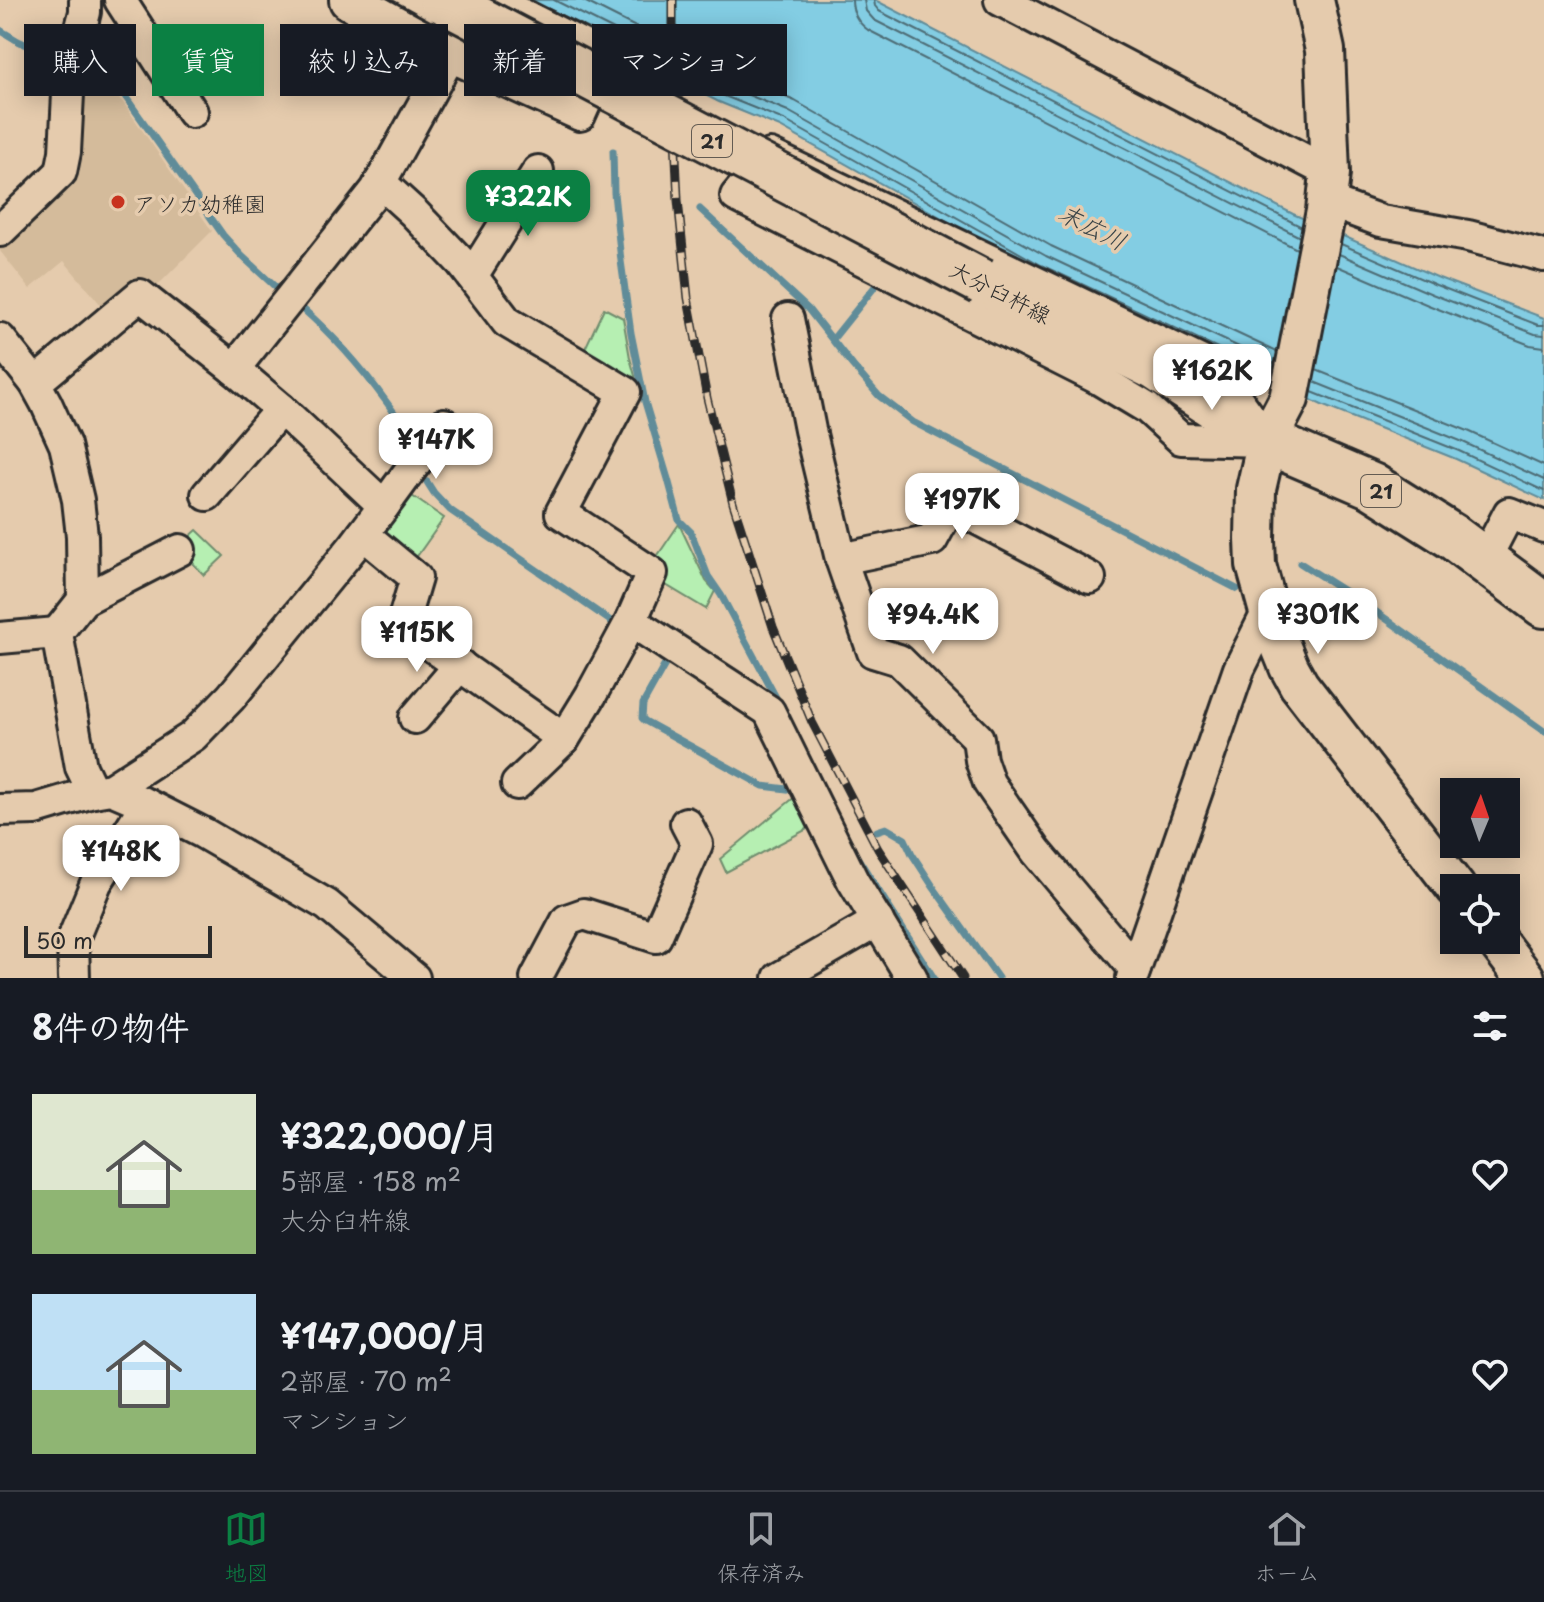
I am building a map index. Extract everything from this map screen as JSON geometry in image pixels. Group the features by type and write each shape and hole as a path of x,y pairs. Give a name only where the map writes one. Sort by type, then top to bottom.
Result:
{"main road":[{"name":"大分臼杵線","path":"442,0 982,282 1156,368 1267,441 1372,486 1453,537 1544,605"}],"street":[{"path":"120,0 192,112"},
{"path":"349,0 450,56 580,115 606,57 494,0"},
{"path":"234,369 380,182 450,56 486,0"},
{"path":"1000,0 1328,195 1381,221 1468,236 1544,256"},
{"path":"1314,0 1325,50 1328,195 1289,399 1267,441 1256,489 1256,565 1280,644 1299,685 1445,874"},
{"path":"0,231 61,172 69,75 93,4"},
{"path":"770,155 1215,368 1267,441 1181,439 1147,408 1097,378 736,196 770,155"},
{"path":"472,276 538,171"},
{"path":"380,182 461,262 507,322 625,392 561,513 652,573 631,621 564,739 517,784"},
{"path":"35,383 140,295 281,409 384,506"},
{"path":"788,319 810,430 841,559 873,652 899,660 978,738 989,783 1036,851 1133,974"},
{"path":"0,339 35,383 65,445 78,500 83,600"},
{"path":"207,495 281,409"},
{"path":"0,810 36,809 102,791 193,736 231,697 363,534 444,424"},
{"path":"841,559 932,540 951,505 1090,578"},
{"path":"1484,561 1509,513 1544,527"},
{"path":"363,534 416,578 402,625 564,739"},
{"path":"0,638 57,633 83,600 180,550"},
{"path":"1133,974 1239,669 1269,609"},
{"path":"631,621 769,711 853,881 912,978"},
{"path":"57,633 81,767 102,791 146,804 203,833 327,905 414,978"},
{"path":"415,718 460,665"},
{"path":"74,978 73,939 96,883 146,804"},
{"path":"536,978 567,920 584,914 656,937 697,844 686,823"},
{"path":"779,978 878,921"},
{"path":"1507,954 1525,978"}],"shaded area":[{"name":"アソカ幼稚園","path":"77,96 115,96 122,101 212,231 151,292 136,281 102,306 64,261 30,289 0,251 0,246 71,174"}],"green space":[{"path":"604,308 623,318 637,383 582,355"},
{"path":"409,494 444,518 415,559 380,535"},
{"path":"679,524 706,581 715,591 706,609 656,579 664,563 656,558"},
{"path":"197,530 224,556 204,575 178,547"},
{"path":"796,796 811,827 726,872 720,859"}],"water":[{"name":"末広川","path":"511,0 875,0 1293,214 1439,278 1544,318 1544,500 1456,459 1324,406 1038,272 780,127 707,96 787,96 787,24 592,24 592,38 576,30 576,24 564,24"}],"waterway":[{"path":"0,30 24,44"},
{"path":"125,96 223,235 283,294"},
{"path":"613,151 614,193 631,333 645,402 679,520 691,532 708,576 780,705"},
{"path":"700,209 808,309 879,396 913,422 1237,589"},
{"path":"833,339 877,284"},
{"path":"303,309 366,376 397,417 415,448"},
{"path":"427,482 450,510 612,622"},
{"path":"1300,563 1368,606 1544,731"},
{"path":"661,658 667,661 643,704 642,718 645,721 763,786 795,790"},
{"path":"877,831 886,828 905,839 934,888 998,978"},
{"path":"856,855 934,978"}],"railway":[{"path":"673,0 678,200 688,298 707,398 733,503 773,627 812,722 878,849 963,978"}],"place":[{"name":"アソカ幼稚園","path":"118,202"}]}
